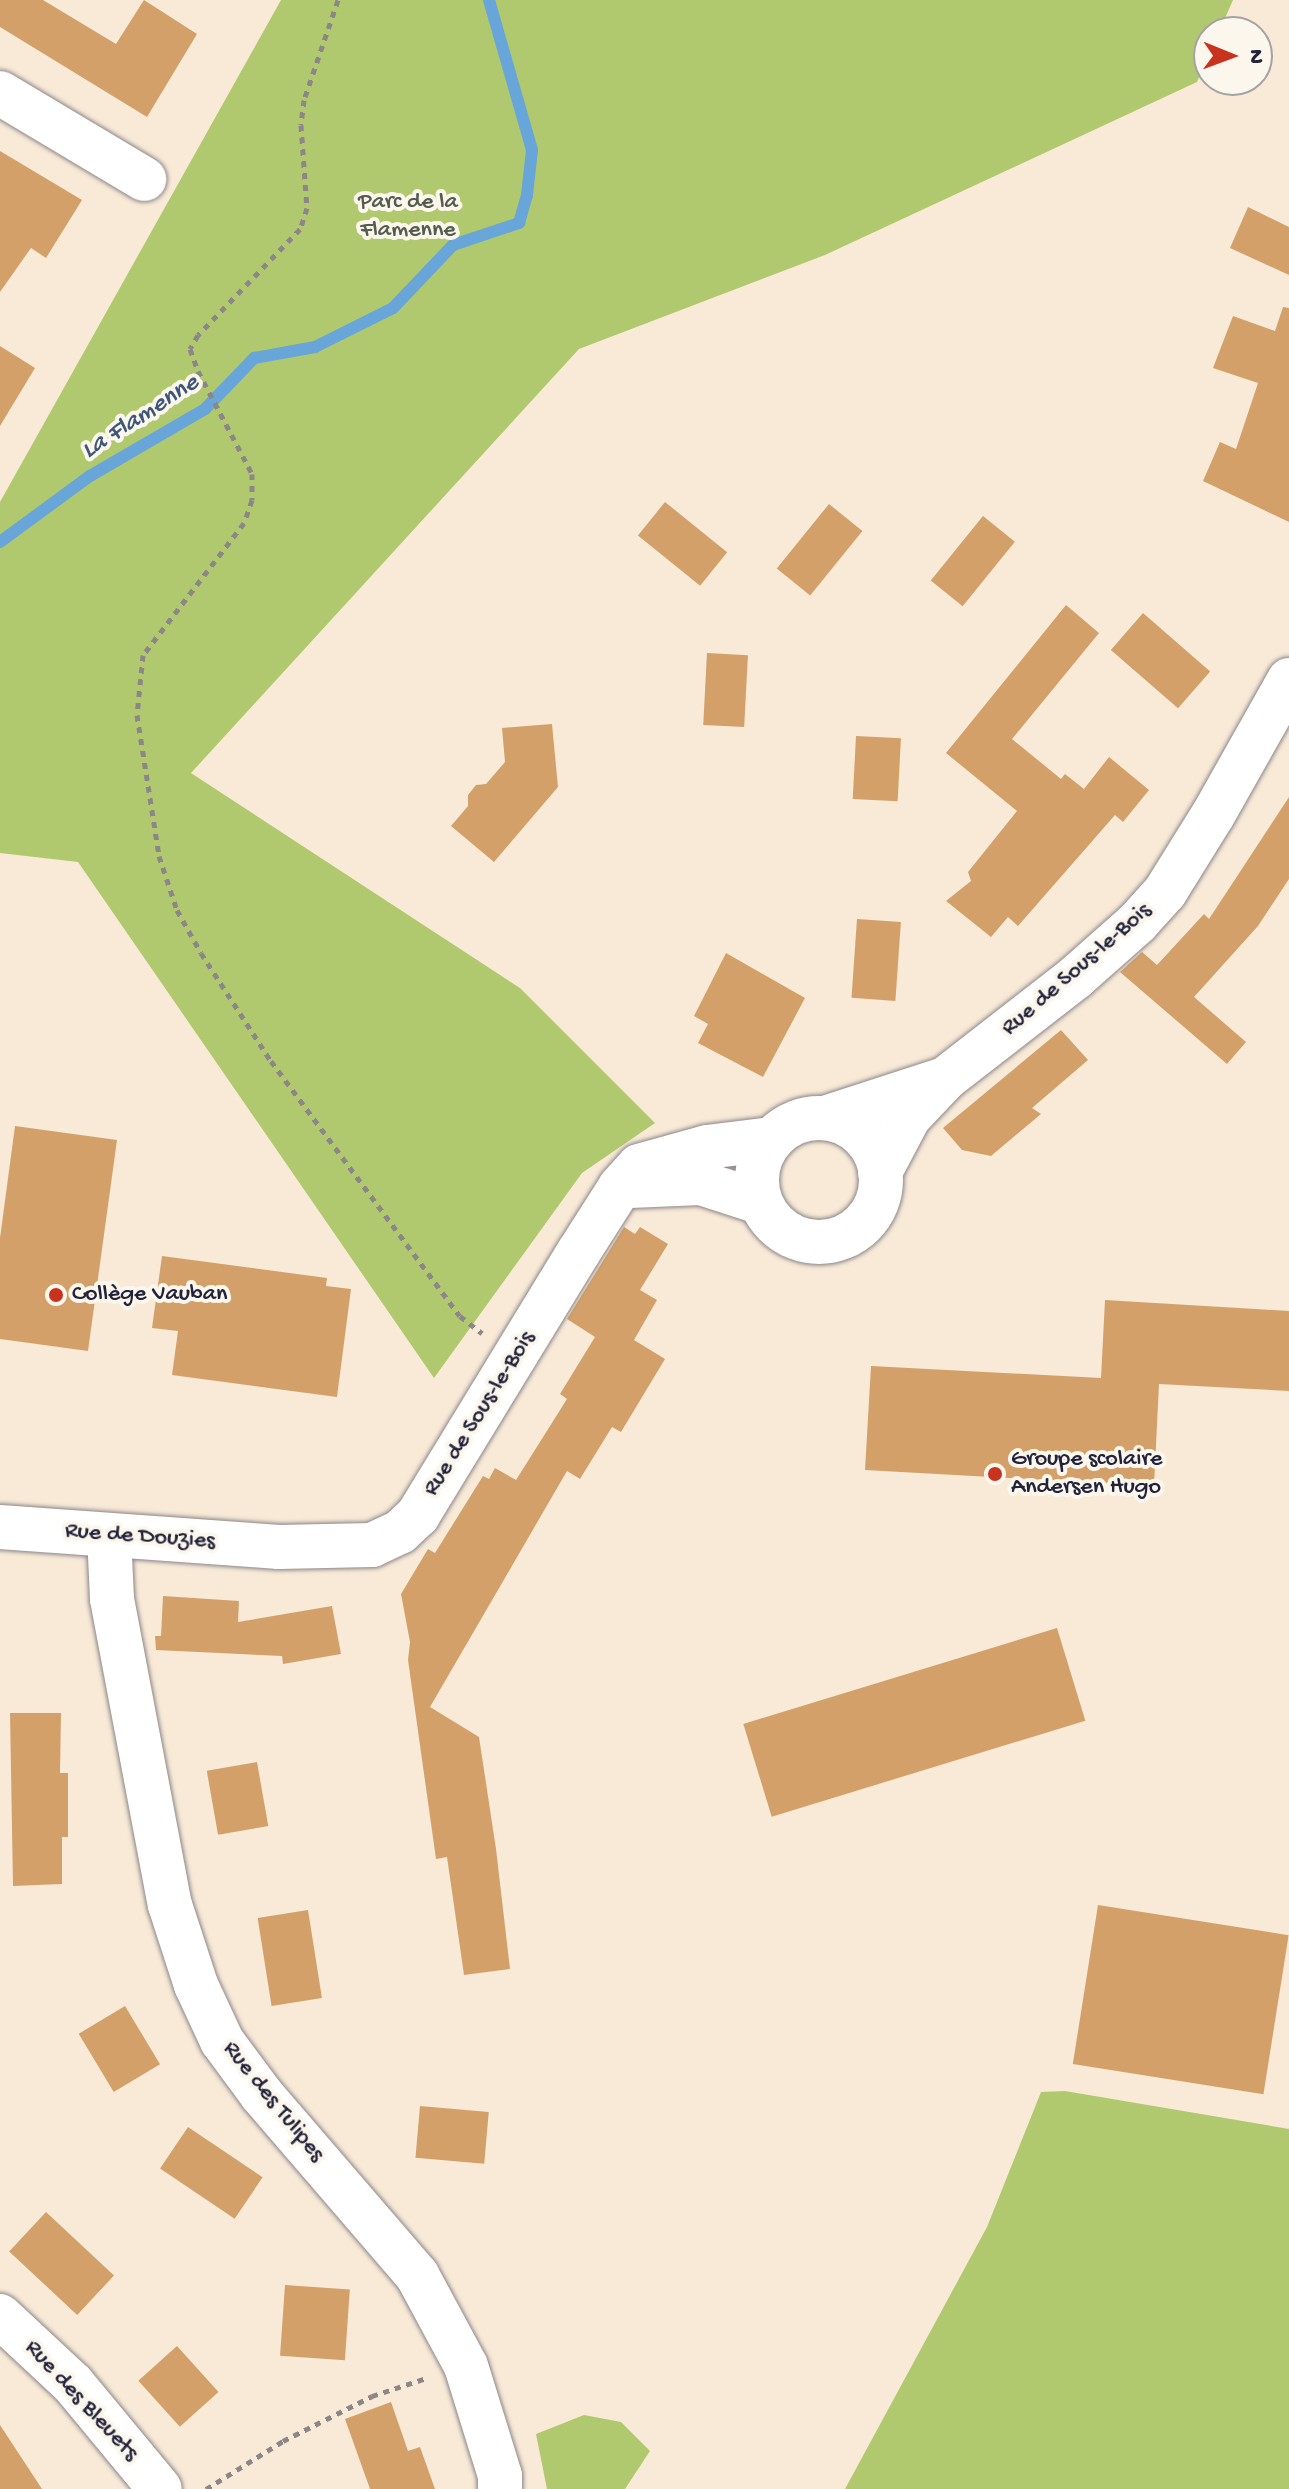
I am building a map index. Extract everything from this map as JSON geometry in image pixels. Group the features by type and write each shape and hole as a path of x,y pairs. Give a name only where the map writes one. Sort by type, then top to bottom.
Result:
{"street":[{"path":"0,93 144,179"},
{"name":"Rue de Sous-le-Bois","path":"880,1172 909,1117 945,1079 1076,977 1137,923 1165,892 1213,815 1289,680"},
{"name":"Rue de Sous-le-Bois","path":"825,1118 945,1079"},
{"path":"825,1118 846,1123 871,1146 880,1172 881,1186 867,1219 852,1233 833,1241 812,1242 793,1237 775,1225 759,1202 757,1173 762,1154 772,1139 796,1123 825,1118"},
{"name":"Rue de Sous-le-Bois","path":"279,1547 372,1545 400,1532 418,1515 620,1187 639,1166 707,1147 772,1139"},
{"path":"620,1187 701,1183 759,1202"},
{"name":"Rue de Douzies","path":"0,1527 279,1547"},
{"name":"Rue des Tulipes","path":"109,1535 112,1599 167,1889 196,1985 222,2041 262,2095 417,2275 466,2366 500,2476 500,2489"},
{"name":"Rue des Bleuets","path":"0,2316 73,2384 160,2489"}],"path":[{"path":"338,0 304,100 301,125 307,208 300,229 198,335 190,349 201,377 252,474 252,500 244,523 143,655 137,715 159,856 177,910 195,942 271,1061 460,1316 515,1359"},
{"path":"206,2489 283,2441 372,2396 466,2366"}],"green space":[{"name":"Parc de la Flamenne","path":"281,0 1233,0 1226,16 1193,16 1193,84 825,255 579,349 191,773 520,988 655,1123 582,1173 434,1378 78,862 0,853 0,502"},
{"path":"1065,2091 1289,2129 1289,2489 845,2489 987,2227 1041,2092"},
{"path":"584,2415 621,2422 650,2451 625,2489 547,2489 536,2434"}],"building":[{"path":"0,0 43,0 116,44 144,0 197,34 147,117 0,27"},
{"path":"0,151 82,200 46,258 31,248 0,292"},
{"path":"1248,207 1289,227 1289,275 1230,248"},
{"path":"1283,307 1289,308 1289,522 1203,481 1220,442 1236,449 1258,383 1213,368 1233,316 1275,331"},
{"path":"0,346 35,368 0,426"},
{"path":"665,502 727,552 700,586 638,535"},
{"path":"829,504 862,531 810,596 777,569"},
{"path":"983,516 1015,542 963,606 931,581"},
{"path":"1066,605 1099,633 1012,739 1061,779 1065,774 1084,789 1109,757 1149,790 1123,822 1115,815 1018,926 1008,917 991,937 946,901 971,881 968,872 1017,811 946,753"},
{"path":"1143,613 1210,671 1178,708 1111,650"},
{"path":"707,653 748,655 744,727 703,725"},
{"path":"552,724 558,787 494,862 451,826 468,806 468,795 476,785 486,784 505,762 502,728"},
{"path":"856,736 901,738 898,801 853,799"},
{"path":"1289,797 1289,879 1258,926 1194,997 1246,1042 1227,1064 1120,972 1142,952 1157,965 1204,914 1209,919"},
{"path":"857,919 901,922 895,1001 851,998"},
{"path":"726,953 805,998 763,1077 698,1043 708,1024 694,1016"},
{"path":"1061,1030 1088,1060 1032,1108 1041,1114 991,1156 962,1150 943,1128"},
{"path":"15,1126 117,1140 88,1351 0,1339 0,1238"},
{"path":"624,1227 635,1234 640,1227 668,1244 640,1290 657,1300 634,1340 665,1359 621,1432 612,1427 580,1479 567,1471 430,1707 479,1737 496,1849 510,1969 464,1975 447,1857 436,1859 408,1660 410,1642 401,1594 428,1549 435,1553 483,1476 489,1479 495,1468 516,1480 567,1399 560,1394 595,1337 567,1319"},
{"path":"162,1256 327,1278 326,1286 351,1289 337,1397 172,1375 178,1331 152,1328"},
{"path":"1105,1300 1289,1311 1289,1391 1159,1384 1154,1486 865,1470 871,1366 1101,1378"},
{"path":"163,1596 239,1601 238,1622 332,1606 341,1654 283,1664 282,1656 156,1650 155,1636 161,1636"},
{"path":"1057,1628 1085,1721 772,1817 743,1724"},
{"path":"10,1713 61,1713 60,1773 68,1773 68,1837 62,1837 62,1884 13,1886"},
{"path":"257,1762 268,1826 218,1835 207,1771"},
{"path":"1098,1905 1289,1935 1263,2094 1073,2064"},
{"path":"308,1910 322,1998 272,2006 258,1918"},
{"path":"125,2006 160,2064 114,2092 79,2034"},
{"path":"420,2106 489,2112 484,2164 415,2158"},
{"path":"188,2127 263,2177 235,2219 160,2168"},
{"path":"46,2212 114,2275 77,2315 9,2251"},
{"path":"285,2285 350,2290 345,2360 280,2356"},
{"path":"177,2346 218,2392 180,2427 138,2381"},
{"path":"391,2402 408,2451 420,2447 435,2489 370,2489 345,2419"},
{"path":"0,2425 42,2489 0,2489"}],"waterway":[{"name":"La Flamenne","path":"0,542 90,476 205,409 254,358 315,347 393,308 453,245 519,223 527,195 532,150 489,0"}],"place":[{"name":"Collège Vauban","path":"56,1295"},
{"name":"Groupe scolaire Andersen Hugo","path":"995,1474"}]}
